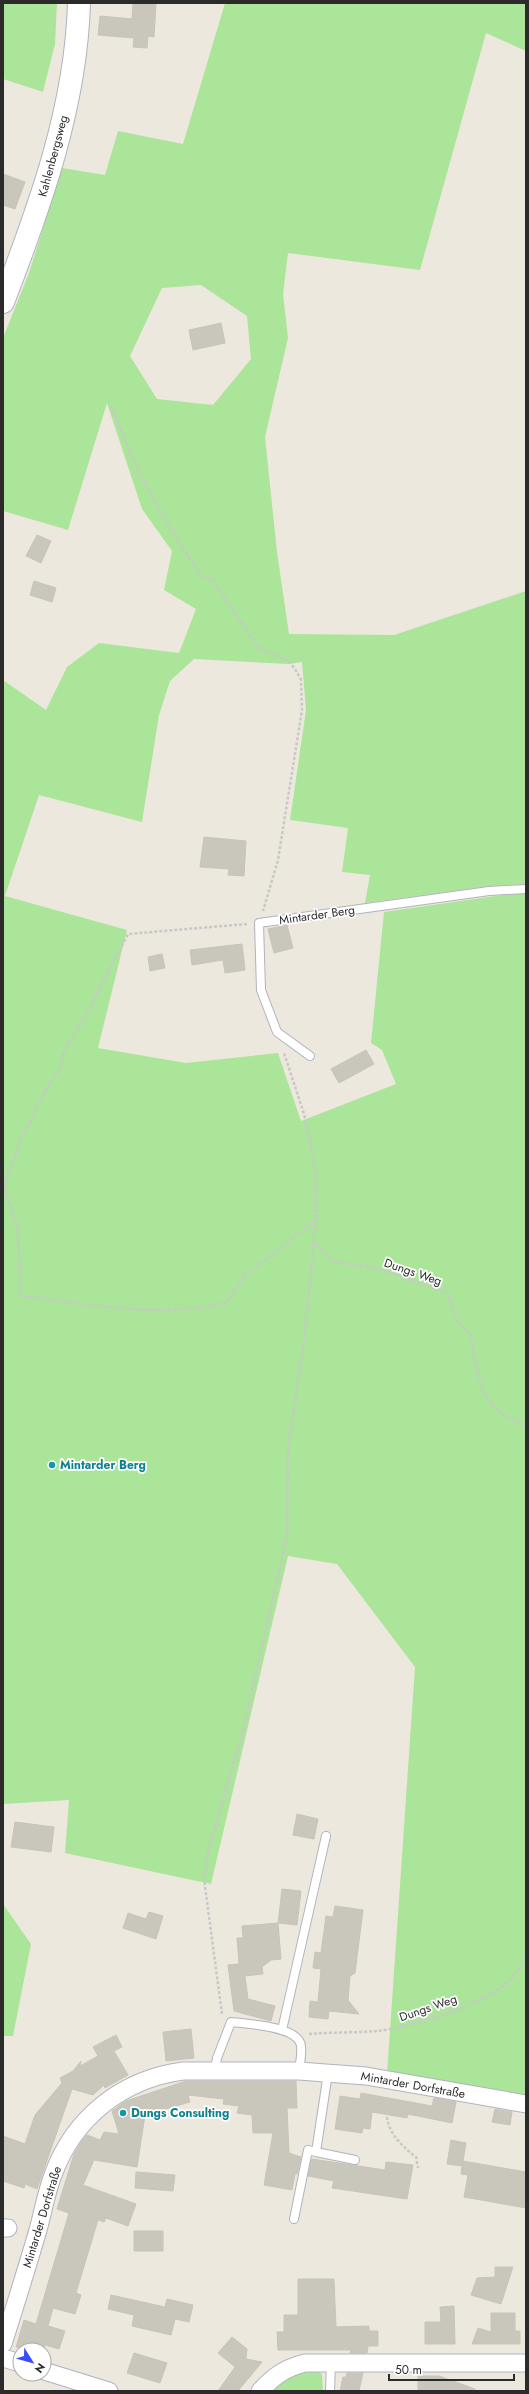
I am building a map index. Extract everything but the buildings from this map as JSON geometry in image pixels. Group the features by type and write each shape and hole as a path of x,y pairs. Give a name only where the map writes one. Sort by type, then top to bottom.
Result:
{"street":[{"name":"Kahlenbergsweg","path":"3,302 36,218 59,140 76,54 79,3"},
{"name":"Mintarder Dorfstraße","path":"3,2344 53,2174 71,2136 100,2105 129,2086 166,2073 215,2069 299,2071 366,2076 526,2104"},
{"path":"260,2391 273,2377 288,2368 305,2363 526,2363"},
{"path":"52,2373 110,2391"}],"lane":[{"name":"Mintarder Berg","path":"259,923 489,891 526,889"},
{"path":"259,923 261,990 278,1032 310,1056"},
{"path":"282,2030 326,1836"},
{"path":"215,2069 219,2052 231,2022 282,2030 295,2034 301,2045 299,2071"},
{"path":"316,2152 328,2073"},
{"path":"294,2219 308,2150 355,2160"},
{"path":"330,2391 331,2363"}],"path":[{"path":"111,406 136,466 190,561 201,576 213,581 258,647 289,661 297,672 300,680 302,710 278,860 259,923 128,934 87,1013 68,1044 62,1057 62,1065 47,1088 22,1138 3,1186 18,1228 21,1296 98,1306 201,1309 227,1302 246,1275 316,1221"},
{"path":"231,2022 222,2014 204,1879 208,1852 243,1731 287,1537 288,1451 304,1340 316,1221 315,1165 304,1114 278,1032"},
{"name":"Dungs Weg","path":"313,1242 331,1261 376,1268 448,1293 451,1310 458,1324 471,1335 476,1367 483,1388 498,1411 526,1426"},
{"name":"Dungs Weg","path":"295,2034 375,2031 413,2025 446,2013 493,1992 510,1980 526,1958"},
{"path":"392,2081 386,2106 386,2122 391,2134 401,2146 416,2157 418,2168"}],"green space":[{"path":"3,3 57,3 55,44 43,92 3,79"},
{"path":"225,3 526,3 526,51 486,33 420,270 288,253 283,294 288,338 265,437 277,552 289,634 394,635 526,591 526,884 490,886 365,903 370,875 342,872 348,828 290,820 306,710 302,662 289,664 194,659 170,681 159,715 142,822 39,795 5,896 127,930 98,1048 186,1063 278,1053 301,1121 396,1084 382,1050 371,1043 384,912 526,893 526,2099 387,2074 415,1667 337,1564 288,1556 211,1884 65,1853 69,1800 3,1804 3,680 46,710 67,667 99,643 179,653 196,609 164,590 172,551 142,509 107,403 68,530 3,511 3,338 29,273 62,168 105,175 118,131 183,144","holes":["201,285 247,316 251,359 213,405 157,399 130,356 162,288"]},
{"path":"3,1904 31,1944 13,2036 3,2036"},
{"path":"316,2371 322,2374 323,2391 270,2391 293,2375"}],"place":[{"name":"Mintarder Berg","path":"52,1465"},
{"name":"Dungs Consulting","path":"123,2113"}]}
